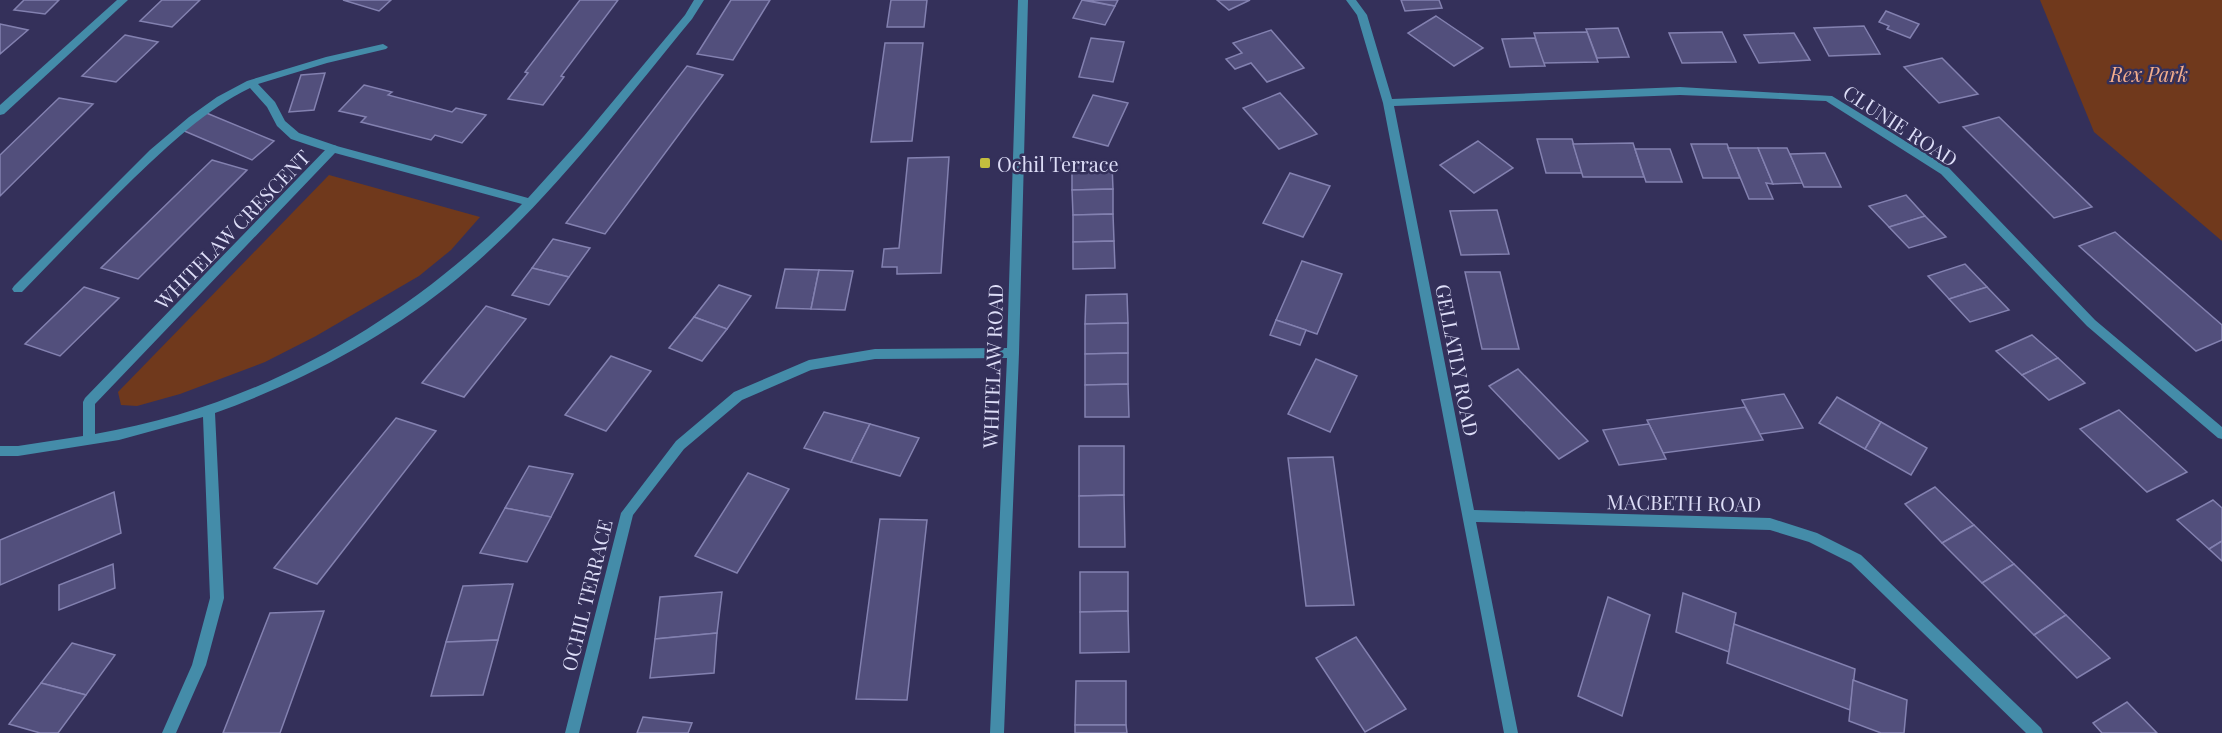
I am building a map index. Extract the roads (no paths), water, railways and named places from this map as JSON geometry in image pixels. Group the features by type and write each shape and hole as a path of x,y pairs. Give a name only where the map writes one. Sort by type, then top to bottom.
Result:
{"street":[{"path":"0,111 123,0"},
{"path":"0,451 18,451 151,428 209,410 284,380 371,334 428,296 478,255 531,203 689,17 699,0"},
{"name":"WHITELAW ROAD","path":"997,733 1013,353 1023,0"},
{"name":"GELLATLY ROAD","path":"1351,0 1362,15 1388,103 1510,733"},
{"path":"18,289 106,198 168,140 226,94 303,66 382,47"},
{"path":"251,84 271,105 281,123 295,136 333,149"},
{"name":"CLUNIE ROAD","path":"1388,103 1680,91 1828,98 1945,171 2091,323 2222,434"},
{"name":"WHITELAW CRESCENT","path":"89,440 89,402 333,149 531,203"},
{"name":"OCHIL TERRACE","path":"572,733 627,513 680,445 738,396 809,365 875,354 1013,353"},
{"path":"169,733 199,665 217,598 209,410"},
{"name":"MACBETH ROAD","path":"1469,516 1770,524 1812,537 1856,559 2036,733"}],"place":[{"name":"Ochil Terrace","path":"985,163"}],"park label":[{"name":"Rex Park","path":"2149,73"}]}
